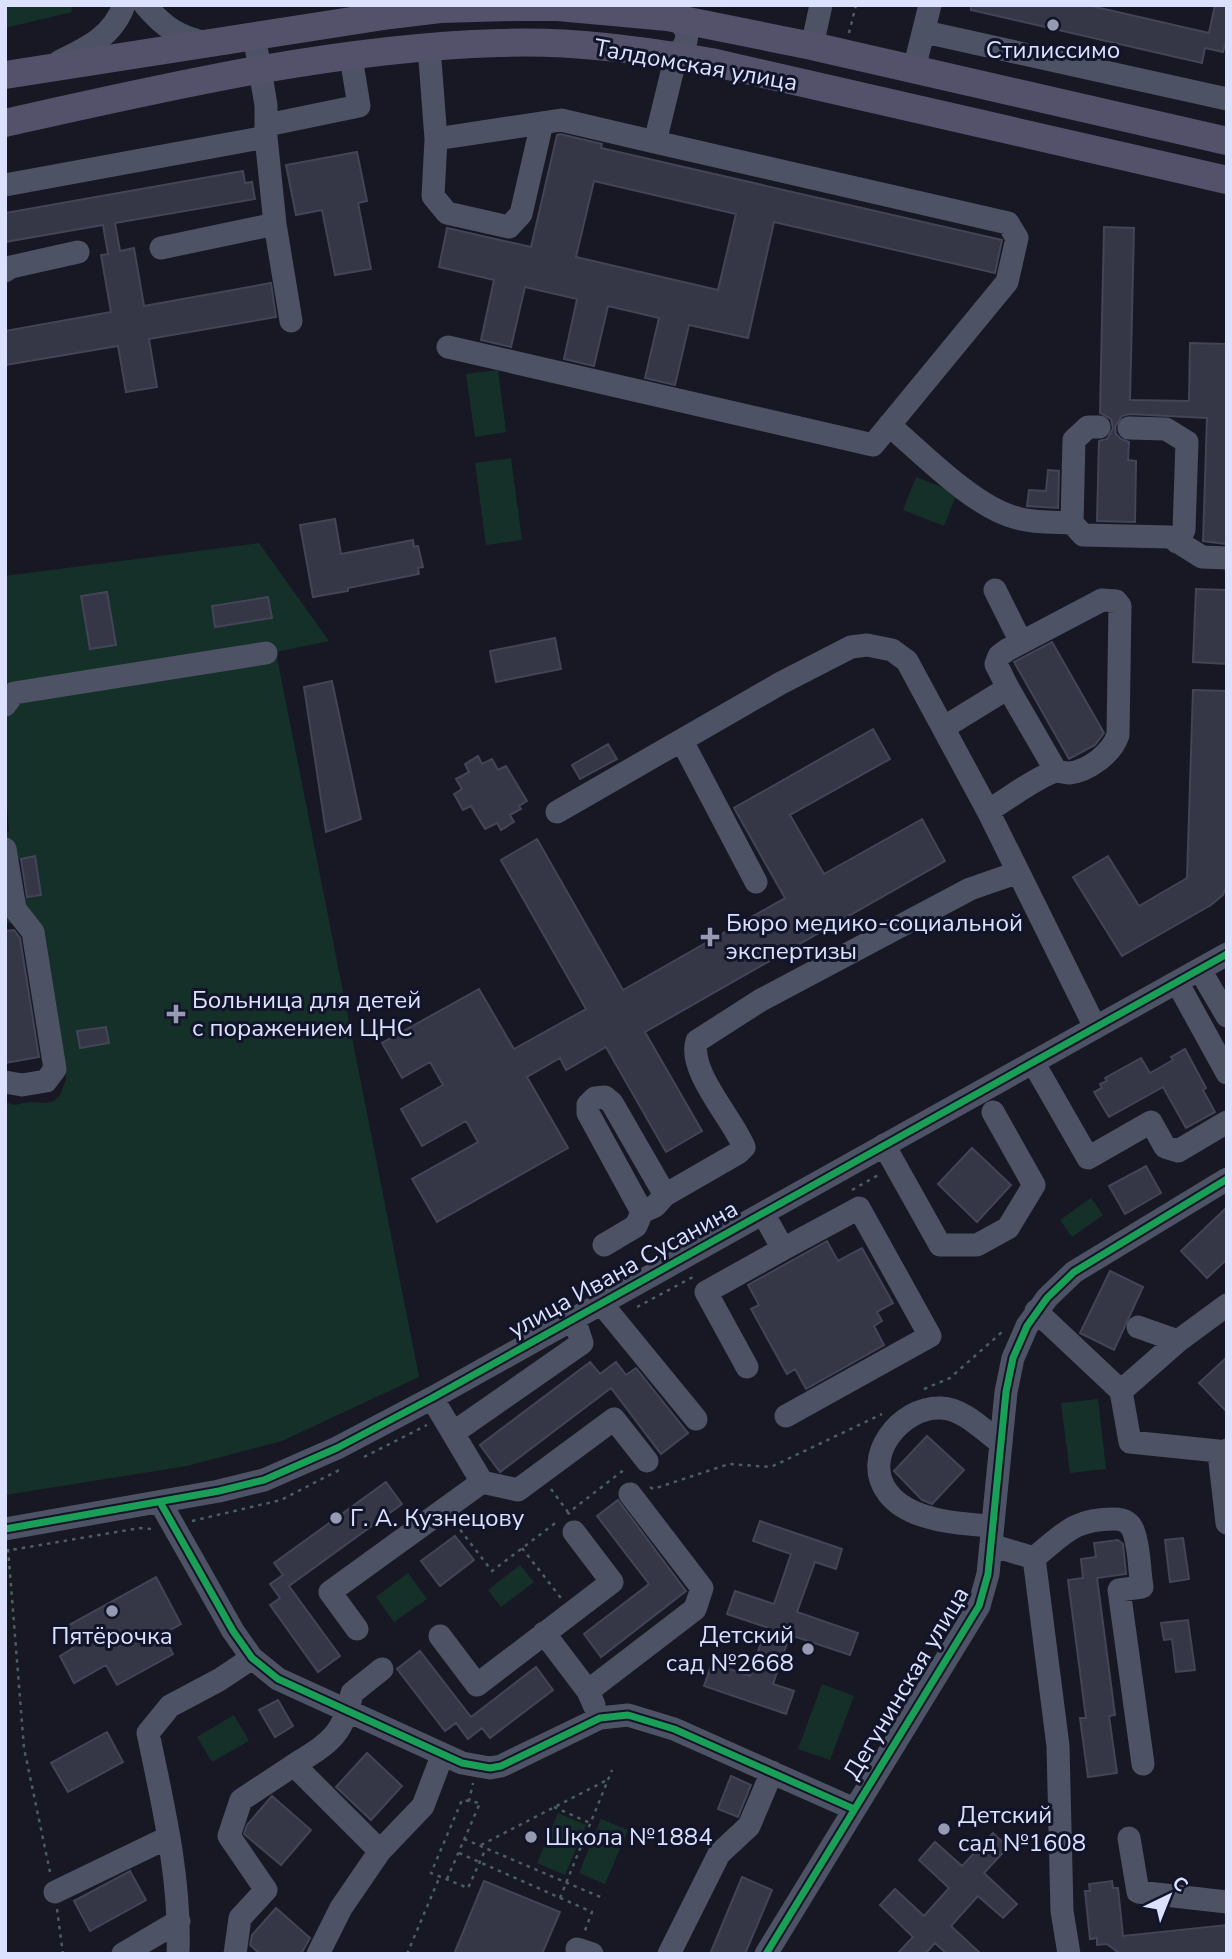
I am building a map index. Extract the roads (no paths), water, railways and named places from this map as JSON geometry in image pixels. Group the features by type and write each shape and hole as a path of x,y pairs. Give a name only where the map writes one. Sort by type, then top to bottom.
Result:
{"main road":[{"name":"Талдомская улица","path":"5,75 254,35 440,9 513,6 670,13 1227,141"},
{"name":"Талдомская улица","path":"159,89 260,71 429,47 500,43 562,44 671,55 1227,180"},
{"path":"5,107 159,89"},
{"path":"5,123 159,89"}],"street":[{"path":"44,69 91,46 104,36 115,23 124,5"},
{"path":"145,5 160,23 185,39 207,43"},
{"path":"812,46 821,5"},
{"path":"914,69 930,5"},
{"path":"655,142 671,55 678,52 686,42 686,30 670,13"},
{"path":"925,32 1227,99"},
{"path":"254,35 275,224 291,321"},
{"path":"429,47 436,139 433,196 447,213 509,227 522,214 542,123"},
{"path":"5,186 266,131 359,106 351,57"},
{"path":"436,139 561,120 1008,223 1017,238 1007,282 873,445 448,347"},
{"path":"161,248 275,224"},
{"path":"5,271 11,267 78,253"},
{"path":"889,425 966,491 1018,519 1072,523 1083,535 1170,537 1202,557 1227,558"},
{"path":"1072,523 1074,440 1088,427 1099,427"},
{"path":"1129,428 1166,429 1186,442 1184,530 1177,542"},
{"path":"995,590 1021,642"},
{"path":"988,811 1056,771 1069,773 1084,769 1114,746 1118,735 1120,606 1116,601 1102,600 1021,642 996,659 996,664 1056,771"},
{"path":"557,812 850,647 867,645 892,650 907,660 988,811 1016,873 1095,1027"},
{"path":"8,697 266,653"},
{"path":"943,728 1009,688"},
{"path":"682,741 757,882"},
{"path":"5,849 15,909 33,932 55,1069 46,1081 22,1085 5,1082"},
{"path":"604,1245 636,1226 642,1213 655,1206 664,1195 744,1147 698,1067 694,1049 697,1041 761,1000 970,888 1016,873"},
{"name":"улица Ивана Сусанина","path":"6,1540 160,1502 244,1486 283,1473 359,1437 1227,954"},
{"path":"1200,970 1227,1016"},
{"path":"1177,982 1227,1073"},
{"path":"1033,1062 1088,1158 1151,1122 1165,1147 1178,1151 1227,1122"},
{"path":"884,1145 940,1245 977,1245 1008,1228 1034,1185 993,1112"},
{"path":"642,1213 600,1136 610,1121 624,1124 664,1195"},
{"name":"Дегунинская улица","path":"766,1954 979,1606 988,1574 1006,1392 1013,1358 1036,1311 1074,1272 1227,1179"},
{"path":"747,1367 706,1292 859,1208 930,1336 786,1416"},
{"path":"763,1213 783,1250"},
{"path":"601,1303 696,1419"},
{"path":"1121,1391 1178,1341 1227,1305"},
{"path":"1036,1311 1121,1391 1130,1442 1223,1452 1227,1523"},
{"path":"453,1433 582,1343 574,1318"},
{"path":"1138,1327 1178,1341"},
{"path":"432,1398 482,1482 518,1490 614,1419 640,1479 702,1588 695,1609 588,1691"},
{"path":"1001,1443 969,1418 942,1408 914,1413 887,1435 877,1468 888,1493 913,1512 992,1535 1034,1558"},
{"path":"357,1629 330,1592 482,1482"},
{"path":"160,1502 233,1631 252,1658 278,1679 442,1756 477,1767 501,1766 600,1718 628,1715 648,1720 854,1809"},
{"path":"1034,1558 1082,1522 1119,1519 1129,1523 1134,1532 1142,1587 1119,1590 1143,1764"},
{"path":"440,1636 477,1685 612,1582 574,1532"},
{"path":"1034,1558 1058,1746 1062,1912 1069,1954"},
{"path":"544,1633 588,1691 600,1718"},
{"path":"178,1954 179,1922 169,1837 148,1733 170,1706 227,1676 252,1658"},
{"path":"235,1954 240,1918 266,1890 229,1836 241,1800 331,1741 348,1711 352,1693 382,1669"},
{"path":"318,1954 341,1908 380,1851 423,1806 442,1756"},
{"path":"294,1765 380,1851"},
{"path":"669,1954 719,1854 749,1826 772,1772"},
{"path":"55,1892 169,1837"},
{"path":"1129,1838 1138,1892 1227,1902"},
{"path":"123,1954 179,1922"}],"place":[{"name":"Стилиссимо","path":"1053,25"},
{"name":"Бюро медико-социальной экспертизы","path":"710,937"},
{"name":"Больница для детей с поражением ЦНС","path":"176,1014"},
{"name":"Г. А. Кузнецову","path":"336,1518"},
{"name":"Пятёрочка","path":"112,1611"},
{"name":"Детский сад №2668","path":"808,1649"},
{"name":"Детский сад №1608","path":"944,1829"},
{"name":"Школа №1884","path":"531,1837"}]}
